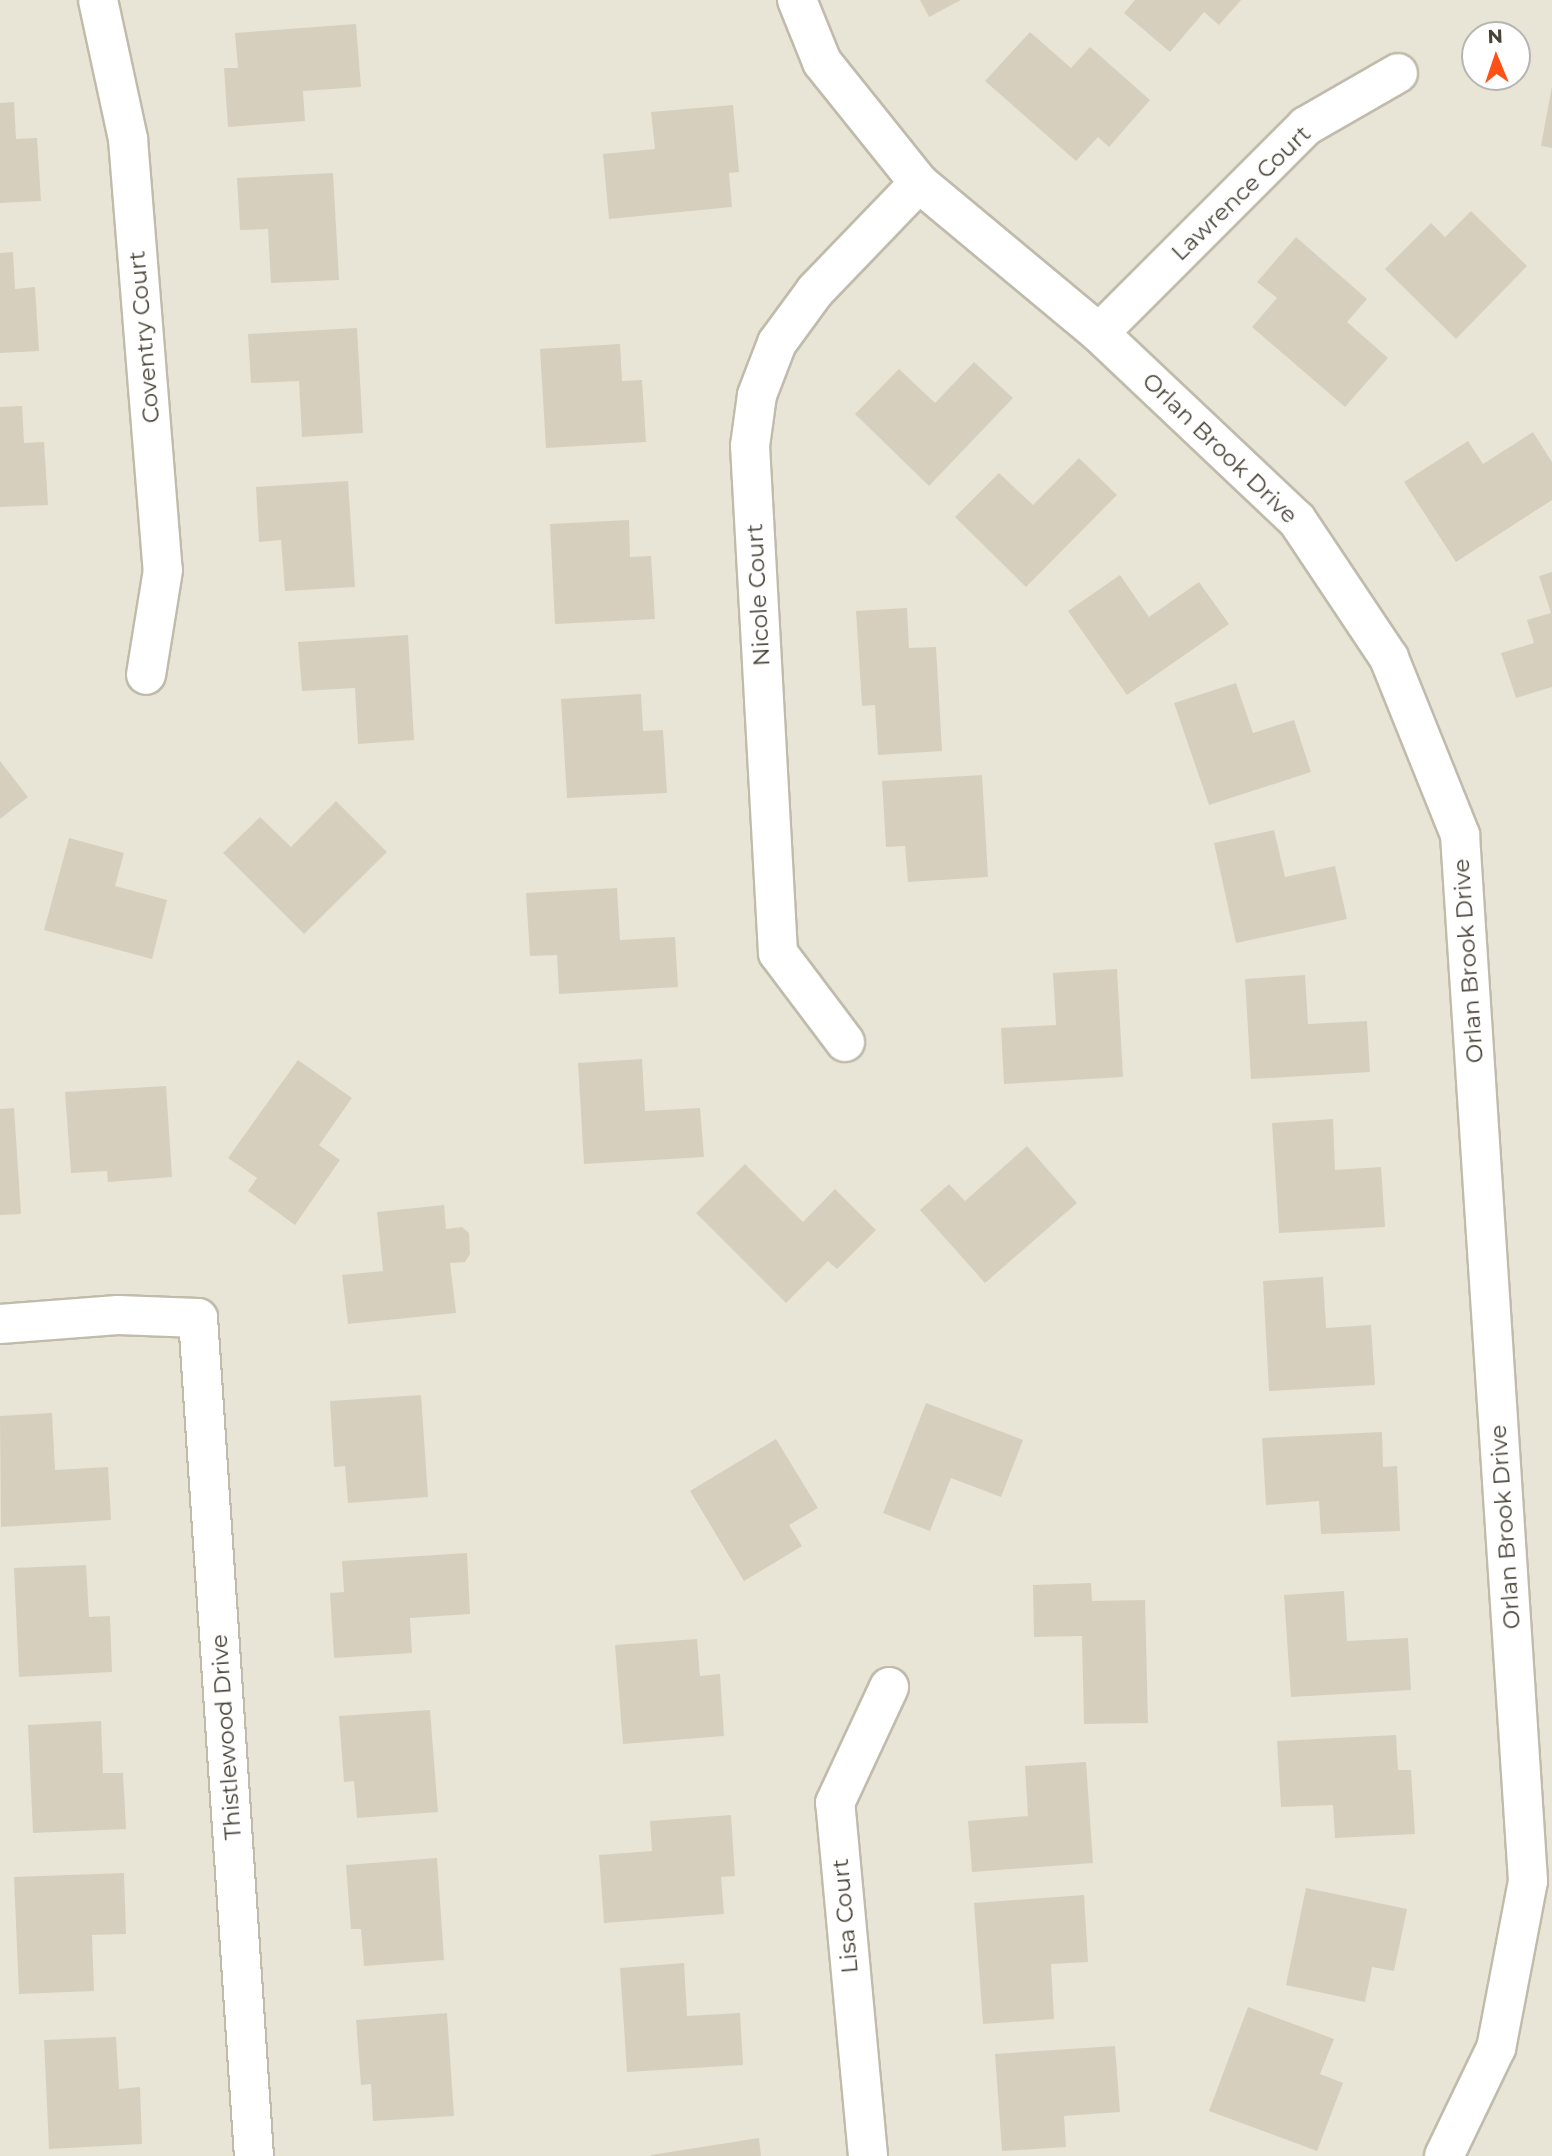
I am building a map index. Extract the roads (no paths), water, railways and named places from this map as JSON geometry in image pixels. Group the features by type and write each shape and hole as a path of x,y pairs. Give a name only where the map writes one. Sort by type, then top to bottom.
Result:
{"street":[{"name":"Coventry Court","path":"99,0 128,139 163,569 146,675"},
{"name":"Orlan Brook Drive","path":"797,0 822,62 919,183 1099,333 1297,520 1390,658 1460,835 1528,1881 1496,2048 1444,2156"},
{"name":"Lawrence Court","path":"1099,333 1306,125 1398,73"},
{"name":"Nicole Court","path":"845,1042 778,953 750,446 757,395 777,343 815,290 919,183"},
{"name":"Thistlewood Drive","path":"0,1324 118,1315 198,1318 254,2156"},
{"name":"Lisa Court","path":"868,2156 835,1803 889,1687"}]}
